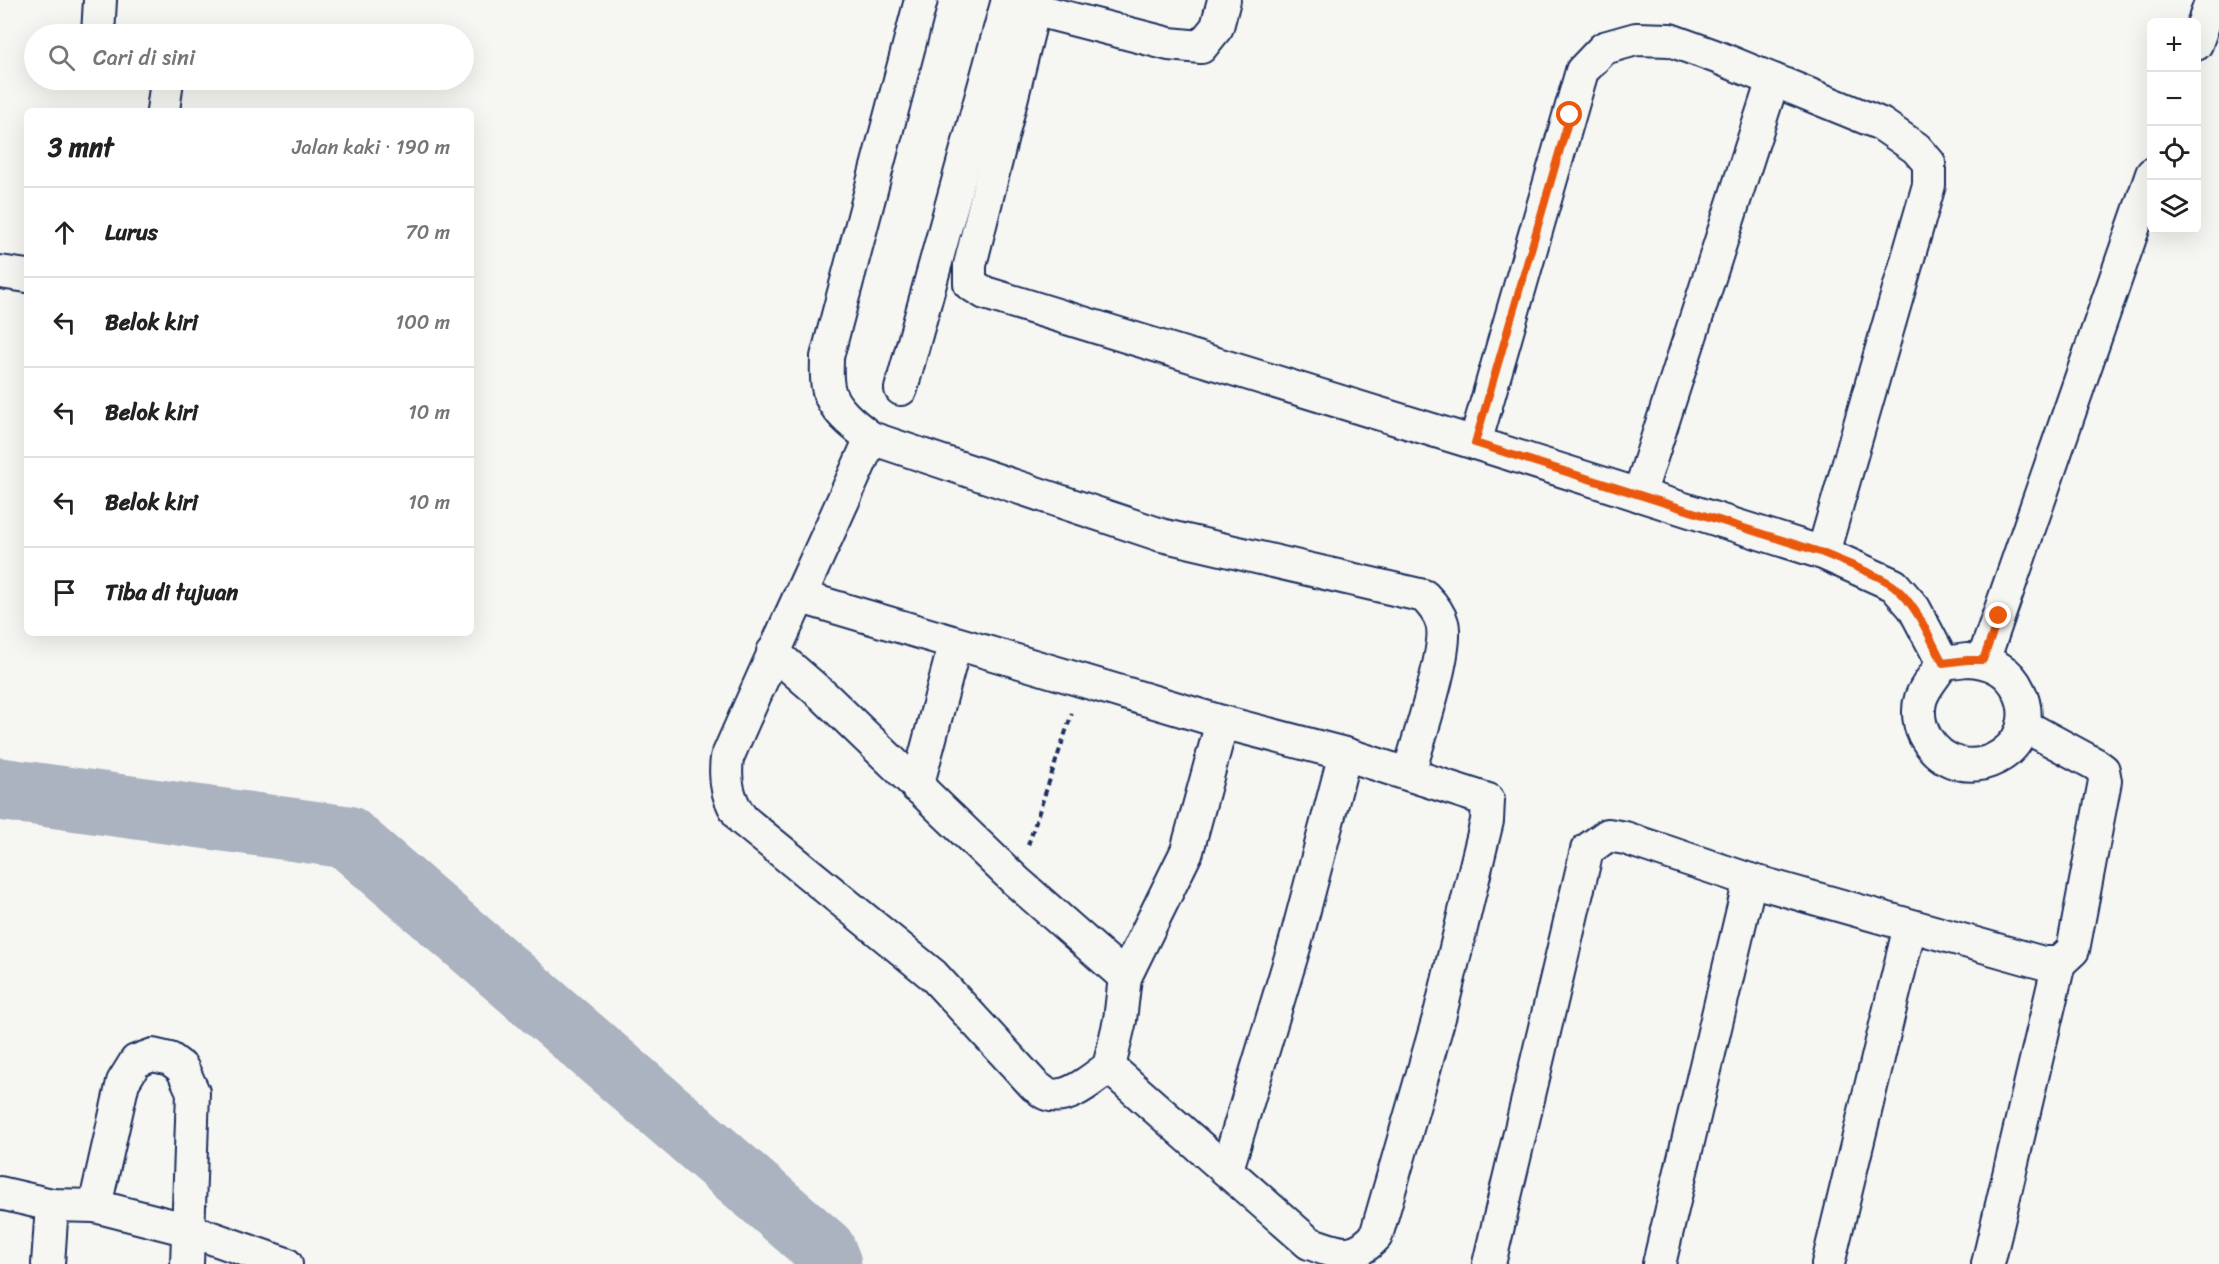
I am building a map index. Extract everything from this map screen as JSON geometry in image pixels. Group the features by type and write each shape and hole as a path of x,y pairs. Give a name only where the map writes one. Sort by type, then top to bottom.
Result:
{"street":[{"path":"99,24 100,0"},
{"path":"921,0 827,357 828,389 839,407 854,424 872,438 1161,535 1424,596 1437,610 1443,625 1443,650 1409,773"},
{"path":"1025,3 1169,44 1201,47 1217,27 1224,0"},
{"path":"2201,29 2211,0"},
{"path":"901,389 1025,3"},
{"path":"1025,3 970,265 970,284 985,293 1475,443 1823,553 1894,585 1914,608 1943,663"},
{"path":"1475,443 1582,71 1604,48 1636,39 1670,40 1881,124 1916,148 1929,163 1929,185 1823,553"},
{"path":"1639,495 1773,80"},
{"path":"163,108 166,90"},
{"path":"1983,660 2149,180"},
{"path":"0,272 24,276"},
{"path":"872,438 801,597 773,652 727,758 725,773 727,790 733,808 742,820 933,975 1022,1073 1048,1095 1063,1095 1083,1085 1109,1067 1120,1020 1125,977 1187,851 1222,722"},
{"path":"801,597 1222,722 1345,754 1488,800 1487,821 1440,1014 1376,1236 1364,1249 1342,1254 1309,1243 1109,1067"},
{"path":"917,787 955,644"},
{"path":"773,652 825,698 1016,881 1125,977"},
{"path":"1983,660 1999,667 2012,677 2020,692 2023,725 2016,740 2006,753 1992,762 1976,765 1959,764 1944,758 1931,747 1923,733 1919,717 1920,700 1926,685 1943,663 1983,660"},
{"path":"1988,1264 2060,963 2073,950 2105,781 2103,770 2095,764 2023,725"},
{"path":"1227,1169 1295,944 1345,754"},
{"path":"1489,1264 1587,850 1608,835 1625,838 1750,880 1910,926 2043,963 2060,963"},
{"path":"1659,1264 1750,880"},
{"path":"1827,1264 1910,926"},
{"path":"95,1206 123,1082 136,1061 153,1055 170,1059 182,1068 193,1092 187,1264"},
{"path":"0,1193 52,1205 95,1206 189,1230 286,1264"},
{"path":"48,1264 52,1205"}],"path":[{"path":"1016,881 1083,681"}],"waterway":[{"path":"0,789 347,837 824,1249 830,1264"}],"route":[{"path":"1570,115 1475,443 1823,553 1860,569 1894,585 1914,608 1943,663 1983,660 1999,616"}]}
